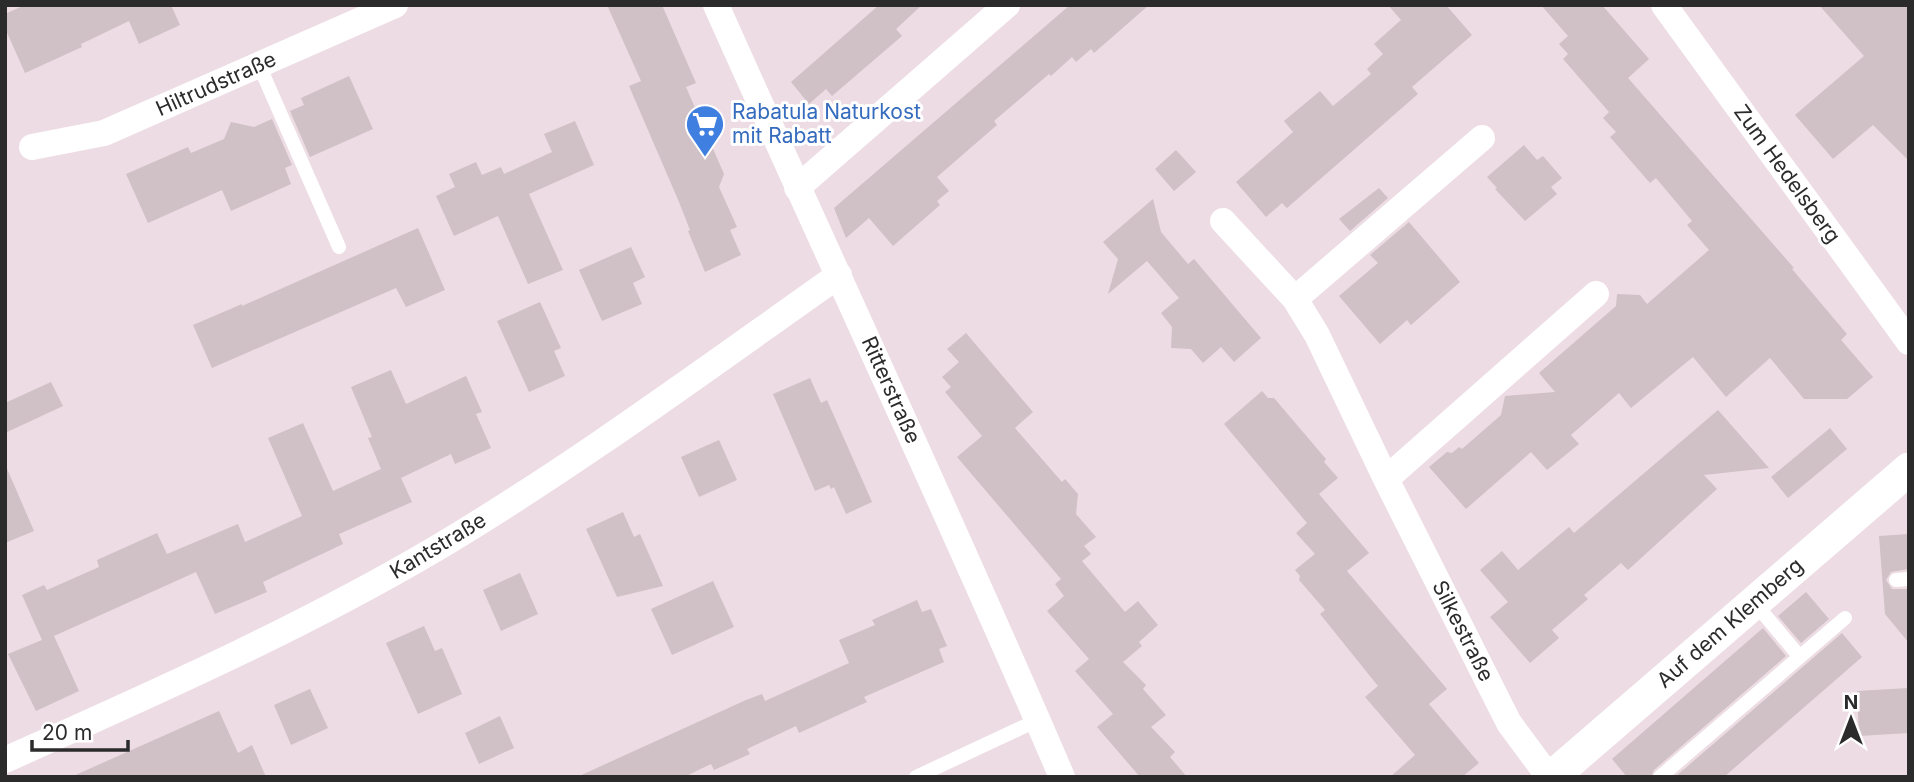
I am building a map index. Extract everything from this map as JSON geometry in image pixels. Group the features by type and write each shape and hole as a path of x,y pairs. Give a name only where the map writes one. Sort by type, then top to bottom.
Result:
{"street":[{"name":"Hiltrudstraße","path":"32,147 104,133 395,5"},
{"name":"Ritterstraße","path":"716,5 1062,777"},
{"path":"797,188 1007,5"},
{"name":"Zum Hedelsberg","path":"1664,5 1909,342"},
{"path":"1295,299 1482,138"},
{"name":"Silkestraße","path":"1223,221 1295,299 1317,335 1509,723 1550,777"},
{"name":"Kantstraße","path":"5,760 259,645 326,611 436,548 550,478 839,275"},
{"path":"1386,479 1596,294"},
{"name":"Auf dem Klemberg","path":"1550,777 1909,469"}],"lane":[{"path":"258,65 339,247"},
{"path":"1754,602 1799,656"},
{"path":"1660,777 1845,618"},
{"path":"916,777 1038,720"}],"building":[{"path":"25,5 171,5 180,25 139,44 129,21 81,44 82,47 25,73 5,28 5,14"},
{"path":"607,5 662,5 696,83 686,87 724,174 719,187 737,227 730,230 741,255 705,272 679,202 629,86 641,81"},
{"path":"879,5 922,5 896,29 902,36 832,96 826,89 809,104 791,82"},
{"path":"1070,5 1149,5 1094,53 1091,49 1076,62 1072,57 994,121 997,125 937,177 949,191 937,201 940,205 893,246 869,218 846,238 834,208"},
{"path":"1388,5 1446,5 1472,35 1412,87 1418,94 1287,208 1282,203 1266,217 1236,182 1293,132 1284,121 1320,91 1333,106 1371,74 1367,69 1383,54 1374,44 1401,20"},
{"path":"1541,5 1602,5 1649,59 1628,78 1794,268 1792,269 1847,334 1841,340 1873,377 1847,399 1804,399 1770,358 1726,397 1693,357 1631,408 1619,393 1571,435 1579,444 1547,470 1531,452 1466,509 1429,467 1447,452 1452,453 1459,447 1462,449 1501,415 1505,396 1555,392 1539,373 1616,306 1617,294 1640,295 1647,304 1709,250 1687,225 1692,221 1656,178 1650,183 1610,137 1616,132 1603,118 1609,112 1563,59 1568,54 1559,44 1568,36"},
{"path":"1819,5 1909,5 1909,161 1873,125 1833,159 1795,115 1864,56"},
{"path":"349,76 373,129 310,157 290,111 304,105 301,98"},
{"path":"272,119 292,165 285,168 291,184 231,211 222,190 148,223 126,174 188,147 191,153 224,139 231,122 254,127"},
{"path":"575,121 594,165 529,194 563,270 528,284 498,216 454,236 436,196 455,187 449,174 476,162 482,175 501,167 504,174 552,152 544,134"},
{"path":"1524,145 1537,160 1543,156 1562,178 1551,187 1557,194 1525,221 1487,177"},
{"path":"1176,150 1196,172 1174,191 1155,169"},
{"path":"1379,188 1388,198 1350,231 1339,219"},
{"path":"1153,199 1161,232 1188,264 1194,259 1261,338 1234,362 1221,347 1203,363 1191,349 1171,348 1172,327 1161,313 1179,298 1147,261 1108,294 1118,259 1103,242"},
{"path":"1409,222 1460,282 1411,325 1407,320 1380,344 1339,296 1378,263 1370,255"},
{"path":"418,228 445,290 406,307 396,288 212,368 193,325"},
{"path":"631,247 645,277 633,283 642,304 602,321 579,270"},
{"path":"540,302 561,348 554,351 565,376 529,392 497,321"},
{"path":"966,333 1033,412 1015,428 1062,482 1065,479 1078,494 1076,514 1096,537 1084,546 1091,554 1082,561 1125,612 1138,601 1158,625 1139,642 1142,646 1123,662 1146,685 1143,689 1166,715 1151,727 1175,752 1170,757 1187,777 1140,777 1097,727 1113,714 1075,671 1089,659 1047,611 1064,596 1055,584 1061,579 957,457 982,436 945,392 951,387 942,377 959,362 947,349"},
{"path":"391,370 406,404 466,376 482,412 476,414 491,448 455,464 451,454 401,478 412,502 339,534 343,544 263,582 267,592 215,614 196,572 54,636 79,691 36,711 8,654 42,640 22,595 44,585 47,590 99,567 97,560 157,533 167,554 238,524 245,542 302,516 268,438 303,423 333,491 381,469 368,438 372,437 351,387"},
{"path":"810,378 821,403 827,400 872,502 846,514 834,487 831,489 829,485 815,491 773,394"},
{"path":"51,382 63,406 5,433 5,403"},
{"path":"1262,391 1268,398 1274,398 1326,459 1324,462 1338,478 1319,494 1369,553 1347,571 1447,689 1429,704 1479,763 1462,777 1390,777 1415,755 1365,697 1378,686 1320,614 1325,610 1299,580 1300,576 1295,570 1315,554 1296,533 1307,523 1224,424"},
{"path":"1718,410 1769,468 1704,475 1717,489 1628,570 1621,563 1584,595 1588,599 1552,630 1559,638 1530,663 1490,617 1508,602 1480,570 1502,551 1518,570 1569,527 1574,533"},
{"path":"1830,428 1847,449 1788,498 1771,477"},
{"path":"719,440 737,480 699,497 681,457"},
{"path":"5,464 34,531 5,543"},
{"path":"623,512 634,537 640,534 663,586 617,597 586,529"},
{"path":"1909,534 1909,569 1891,572 1886,580 1892,589 1909,589 1909,643 1885,614 1879,536"},
{"path":"520,573 538,614 501,631 483,590"},
{"path":"713,581 734,627 672,655 651,609"},
{"path":"1806,592 1829,619 1801,643 1778,616"},
{"path":"917,600 922,612 931,609 947,646 939,649 944,662 864,697 867,702 799,733 796,726 747,749 750,754 714,770 711,764 684,777 577,777 746,700 762,694 765,701 849,663 839,640 875,625 872,620"},
{"path":"424,626 435,651 442,648 462,694 418,714 386,643"},
{"path":"1763,628 1786,656 1654,770 1651,777 1627,777 1612,759"},
{"path":"1842,633 1862,657 1724,777 1675,777"},
{"path":"1909,688 1909,733 1859,736 1857,691"},
{"path":"310,689 328,728 291,745 274,705"},
{"path":"219,711 238,753 252,745 266,777 71,777"},
{"path":"500,716 514,748 479,764 465,733"}],"place":[{"name":"Rabatula Naturkost mit Rabatt","path":"705,158"}]}
